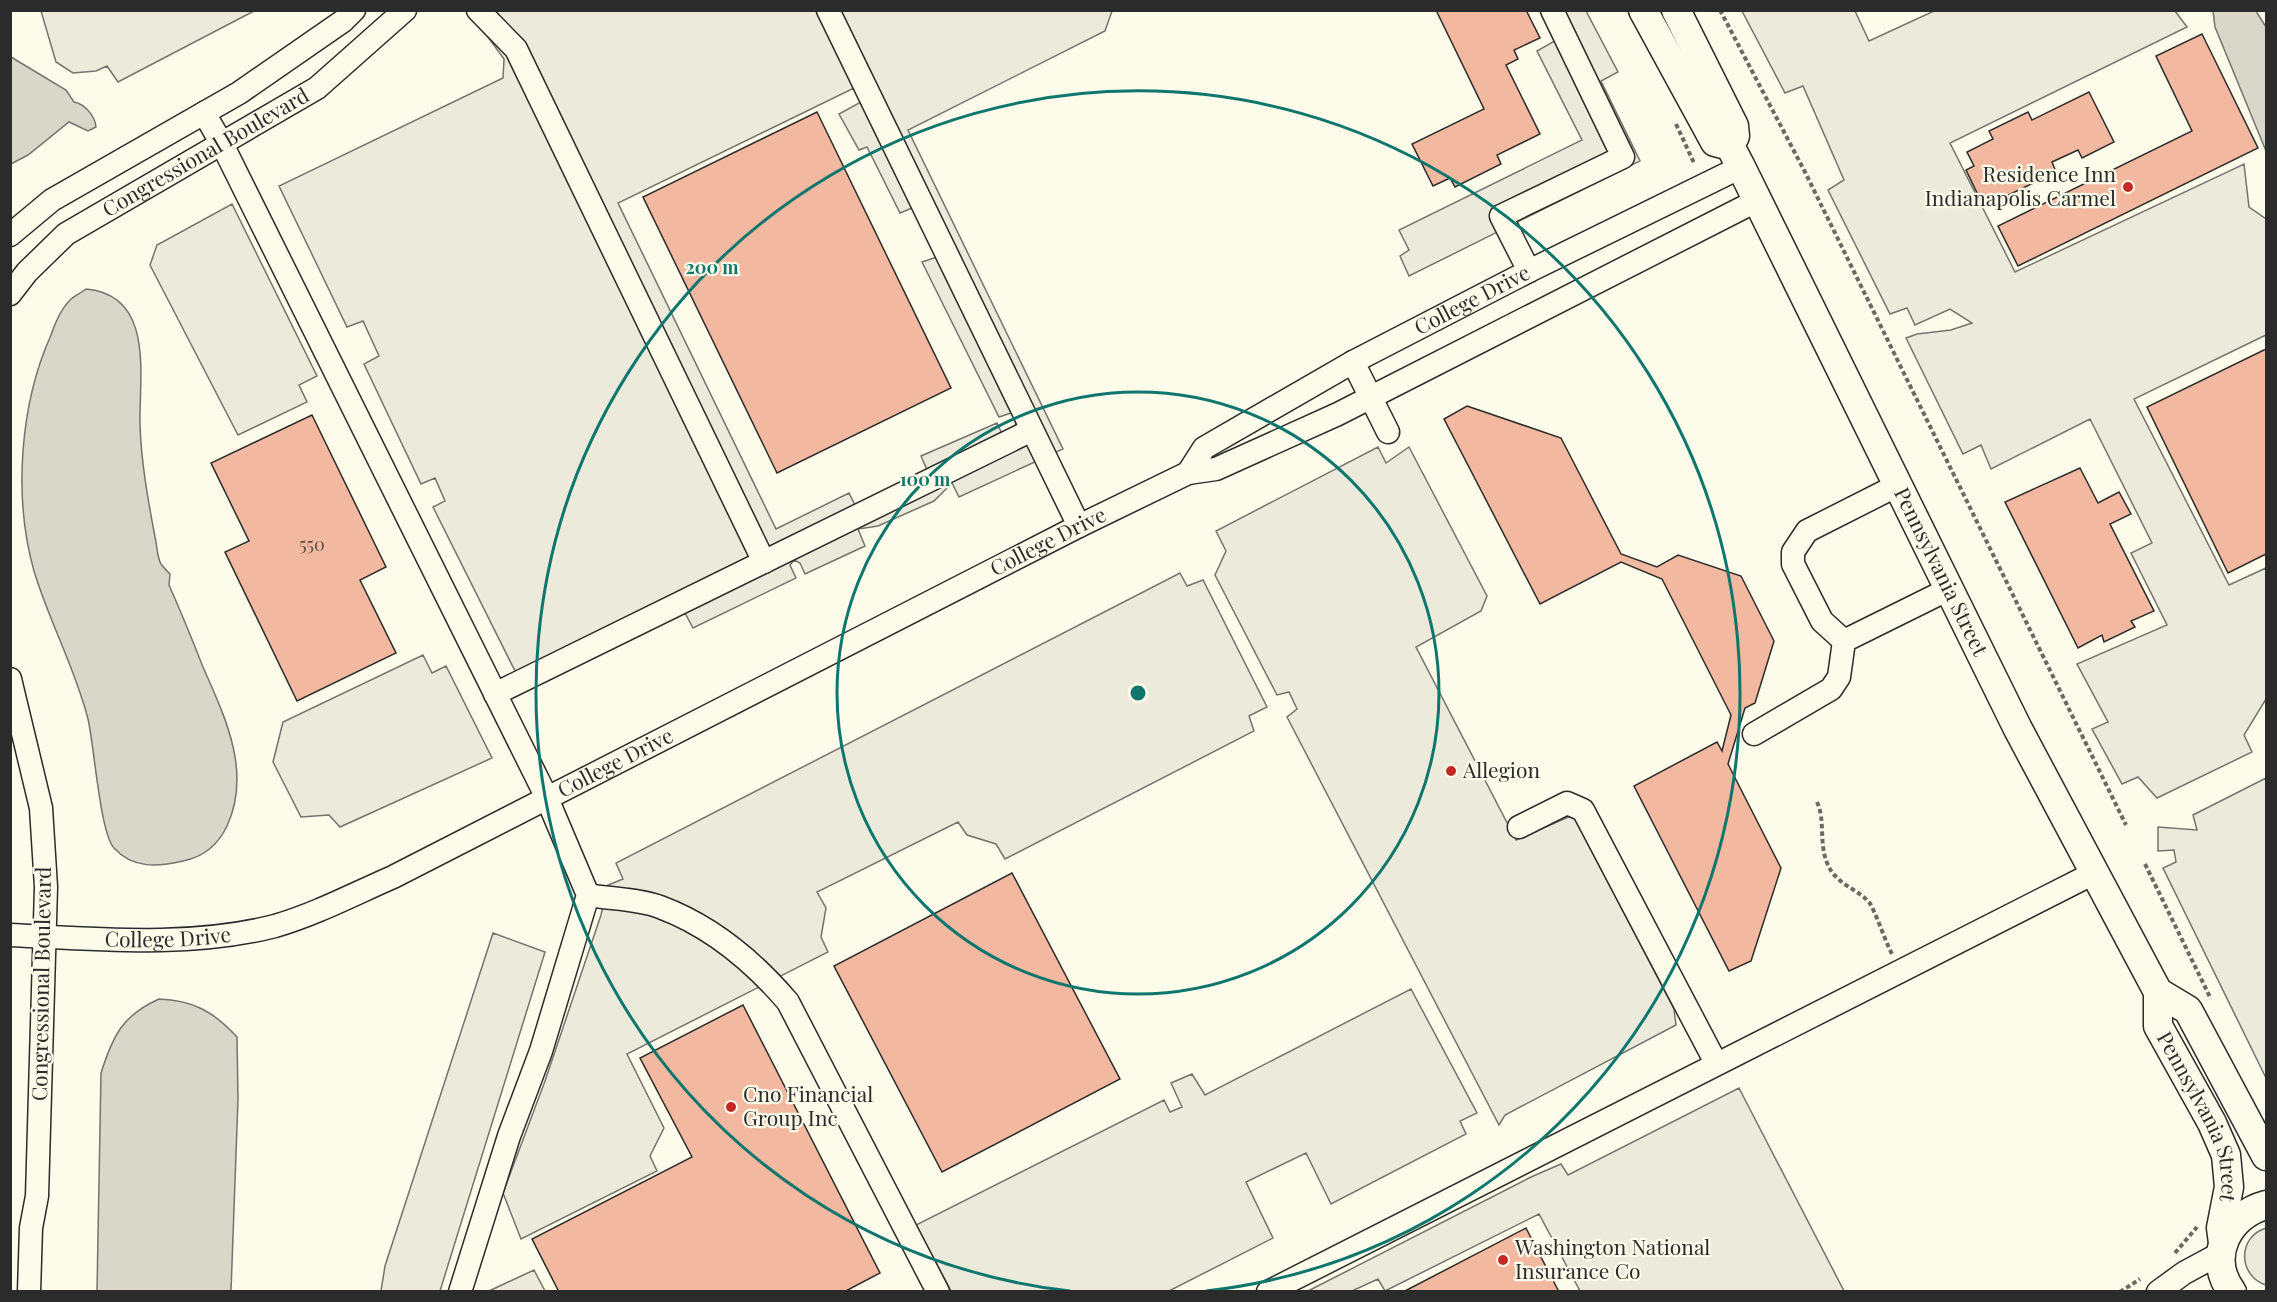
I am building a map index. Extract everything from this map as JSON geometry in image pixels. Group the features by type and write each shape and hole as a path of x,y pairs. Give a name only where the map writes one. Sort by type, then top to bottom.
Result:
{"main road":[{"name":"Pennsylvania Street","path":"1643,10 1715,142 1736,157"},
{"name":"Pennsylvania Street","path":"1676,10 1734,126 1736,157 1949,589 2094,873 2158,992 2158,1026 2212,1123 2226,1155 2229,1187 2222,1228 2222,1271 2232,1292"},
{"name":"Pennsylvania Street","path":"2158,992 2188,1010 2266,1156"},
{"path":"2222,1248 2234,1222 2244,1214 2266,1205"}],"street":[{"name":"Congressional Boulevard","path":"10,235 52,200 239,93 343,21 354,10"},
{"name":"Congressional Boulevard","path":"10,294 27,272 66,234 317,88 405,10"},
{"path":"478,10 516,49 764,562"},
{"path":"828,10 1079,526"},
{"path":"1529,271 1501,216 1623,157 1552,10"},
{"path":"204,112 546,796 588,895 541,1051 509,1136 460,1292"},
{"name":"College Drive","path":"1188,473 1204,448 1353,362 1529,271 1736,157"},
{"name":"College Drive","path":"10,935 184,939 273,926 306,916 393,876 1079,526 1188,473 1216,469 1370,398 1758,200"},
{"path":"1353,362 1388,432"},
{"path":"495,694 1032,430"},
{"path":"1844,641 1822,621 1793,564 1793,552 1807,531 1898,485"},
{"path":"1844,641 1949,589"},
{"path":"1754,734 1831,689 1839,677 1844,641"},
{"name":"Congressional Boulevard","path":"10,679 41,808 46,937 38,1196 31,1228 29,1292"},
{"path":"1519,827 1567,803 1582,810 1716,1063"},
{"path":"1268,1292 2094,873"},
{"path":"588,895 659,906 710,930 763,972 788,1002 938,1292"},
{"path":"2152,1284 2184,1273 2222,1248"}],"path":[{"path":"1720,10 1805,172 2126,825"},
{"path":"1817,802 1823,814 1820,840 1828,867 1843,885 1868,902 1893,957"},
{"path":"2145,864 2216,1008"},
{"path":"2172,1255 2193,1234 2200,1220"},
{"path":"2121,1292 2152,1284"}],"shaded area":[{"path":"41,10 254,11 118,82 107,66 96,71 73,73 56,62"},
{"path":"483,11 1112,11 1105,31 908,130 1063,449 959,497 952,483 934,501 878,526 858,529 865,546 805,574 800,563 794,560 790,565 796,578 693,628 685,613 525,691 433,507 445,501 435,478 421,484 364,364 379,356 363,321 347,327 279,186 503,78 504,59 474,18","holes":["854,88 861,102 839,114 859,150 867,147 900,213 912,208 937,257 922,262 999,417 1014,412 1016,427 1003,436 997,423 921,456 927,470 855,505 849,493 776,529 618,203"]},
{"path":"1547,11 1586,11 1618,72 1601,81 1640,161 1409,276 1400,256 1409,250 1399,230 1582,140 1537,51 1560,38"},
{"path":"1742,11 1855,11 1869,41 1934,11 2175,11 2187,27 1950,143 2015,272 2244,164 2249,207 2266,219 2266,335 2134,399 2229,585 2266,568 2266,699 2244,735 2252,752 2157,798 2138,777 2122,784 2092,729 2108,722 2077,664 2167,625 2131,553 2152,543 2090,419 1991,469 1981,445 1963,454 1906,338 1917,334 1951,330 1972,323 1950,309 1915,325 1907,308 1890,314 1828,190 1844,180 1803,86 1785,93"},
{"path":"2213,11 2256,11 2266,27 2266,151 2215,27"},
{"path":"11,57 66,90 74,102 89,111 96,127 88,131 69,122 28,155 11,164"},
{"path":"232,204 317,376 299,385 307,402 238,435 150,265 157,245"},
{"path":"86,289 108,295 123,306 133,322 141,362 142,452 147,495 159,558 170,574 169,585 220,705 233,745 236,765 237,785 234,806 227,826 219,839 197,857 164,864 146,865 129,860 114,848 109,839 101,807 83,700 40,590 27,542 23,513 23,451 32,391 59,316 70,300"},
{"path":"1378,447 1386,463 1409,447 1487,596 1481,611 1416,647 1516,840 1573,815 1674,1009 1676,1025 1505,1115 1499,1125 1287,717 1297,709 1289,692 1277,695 1215,575 1226,551 1216,531"},
{"path":"1180,573 1187,586 1203,580 1267,707 1249,716 1254,731 1005,859 996,844 967,835 958,822 817,892 826,908 821,937 828,952 627,1054 664,1128 650,1156 657,1171 521,1239 503,1193 545,1081 601,915 608,885 623,879 616,863"},
{"path":"423,655 432,673 446,666 492,758 340,827 329,815 301,817 273,762 283,722"},
{"path":"2266,778 2266,1078 2163,868 2176,862 2174,850 2158,851 2158,827 2197,830 2193,815"},
{"path":"493,933 545,952 440,1291 381,1291 385,1266"},
{"path":"1411,989 1477,1113 1460,1121 1466,1134 1331,1204 1306,1153 1246,1182 1273,1238 1169,1291 951,1291 916,1225 1164,1100 1170,1112 1182,1107 1171,1083 1192,1074 1205,1095"},
{"path":"159,999 182,1002 202,1009 220,1021 237,1037 238,1099 231,1291 97,1291 101,1073 115,1037 128,1019"},
{"path":"1739,1088 1844,1291 1580,1291 1539,1214 1385,1291 1378,1279 1352,1291 1308,1291 1531,1177 1561,1164 1568,1175"},
{"path":"2266,1228 2266,1285 2250,1274 2245,1256 2250,1239"},
{"path":"534,1270 545,1291 489,1291"}],"building":[{"path":"1436,10 1526,10 1540,38 1514,50 1518,59 1506,65 1540,134 1497,155 1501,164 1455,187 1450,178 1433,186 1412,144 1484,109"},
{"name":"Residence Inn Indianapolis Carmel","path":"2202,34 2258,148 2018,266 1998,226 2192,131 2156,56"},
{"name":"Residence Inn Indianapolis Carmel","path":"2202,34 2258,148 2018,266 1998,226 2192,131 2156,56"},
{"name":"Residence Inn Indianapolis Carmel","path":"2089,92 2114,142 2082,158 2078,150 2052,162 2056,172 1990,204 1987,198 1981,201 1966,170 1974,166 1967,152 1993,139 1989,131 2028,112 2032,120"},
{"path":"817,112 951,388 777,473 643,197"},
{"path":"2266,349 2266,554 2228,573 2147,407"},
{"path":"1467,406 1561,438 1621,554 1657,567 1678,555 1741,576 1774,641 1755,703 1745,708 1728,764 1781,868 1751,961 1729,971 1634,786 1717,742 1722,751 1731,715 1662,579 1621,562 1540,604 1444,419"},
{"path":"312,415 386,567 360,580 396,653 297,701 225,552 249,541 211,463"},
{"path":"2080,468 2098,503 2119,492 2131,514 2110,524 2154,611 2131,621 2135,627 2104,642 2102,635 2078,648 2005,502"},
{"path":"1012,873 1120,1079 942,1172 834,966"},
{"name":"Cno Financial Group Inc","path":"743,1005 880,1273 844,1292 559,1292 532,1239 692,1157 640,1058"},
{"name":"Washington National Insurance Co","path":"1526,1228 1559,1292 1403,1292"}],"place":[{"name":"Residence Inn Indianapolis Carmel","path":"2128,187"},
{"name":"Allegion","path":"1451,771"},
{"name":"Cno Financial Group Inc","path":"731,1107"},
{"name":"Washington National Insurance Co","path":"1503,1260"}]}
